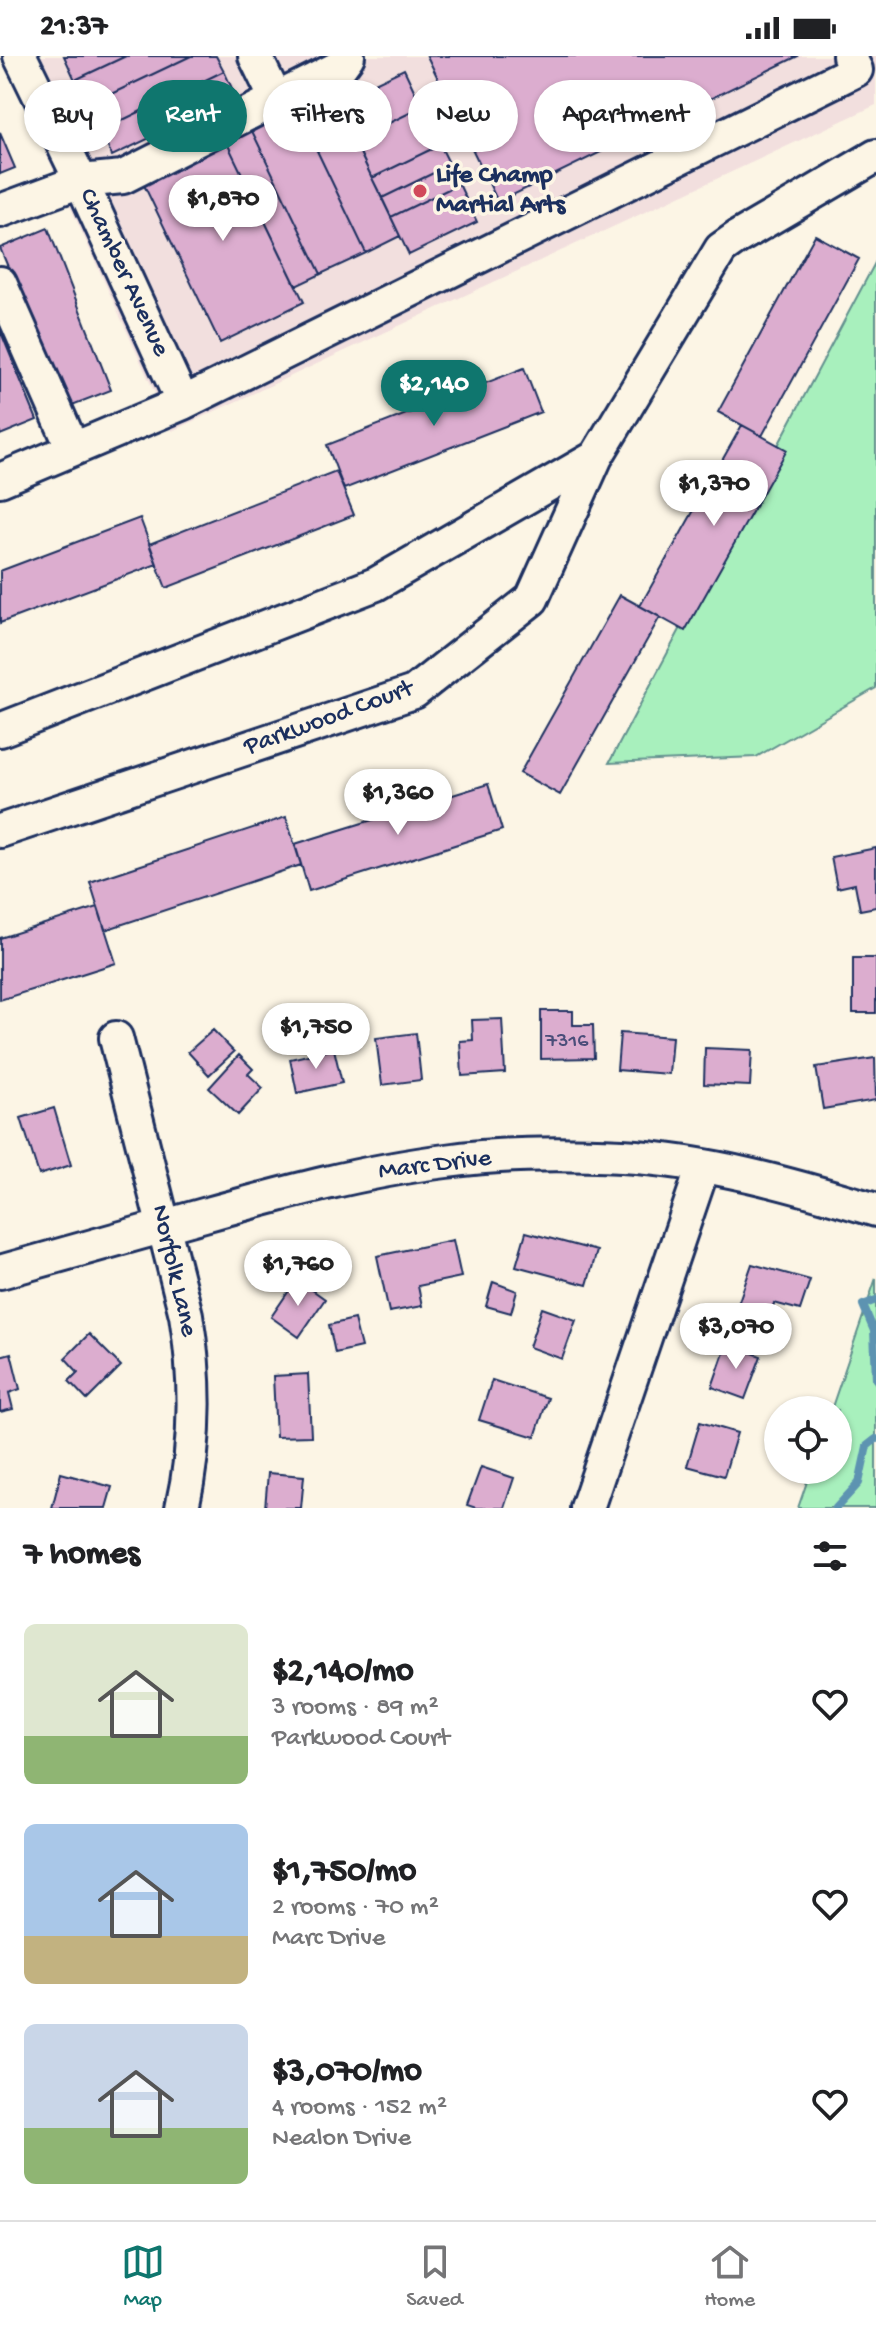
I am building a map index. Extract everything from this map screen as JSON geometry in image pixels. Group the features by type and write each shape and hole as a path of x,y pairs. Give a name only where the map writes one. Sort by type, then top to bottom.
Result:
{"street":[{"name":"Chamber Avenue","path":"20,56 183,403"},
{"path":"255,56 267,80"},
{"path":"314,80 340,67 348,56"},
{"path":"0,480 183,403 856,70 849,56"},
{"path":"0,211 81,181 123,177 263,106"},
{"name":"Parkwood Court","path":"0,831 414,692 532,599 596,457 721,249 876,156"},
{"path":"0,283 73,449"},
{"name":"Parkwood Court","path":"0,730 376,584 596,457"},
{"name":"Norfolk Lane","path":"116,1038 186,1315 193,1359 195,1406 190,1472 182,1508"},
{"name":"Marc Drive","path":"0,1272 298,1189 449,1160 540,1155 610,1156 703,1167 790,1184 876,1210"},
{"path":"587,1508 703,1167"}],"shaded area":[{"path":"2,56 876,56 876,105 172,431 46,152 121,152 121,80 24,80 24,105"}],"green space":[{"path":"876,261 876,688 756,757 609,763"},
{"path":"876,1278 876,1508 798,1508 806,1484 852,1484 852,1396 836,1396"}],"building":[{"path":"64,56 126,56 75,80"},
{"path":"126,56 191,56 121,89 121,80 75,80"},
{"path":"191,56 216,56 224,71 205,80 141,80"},
{"path":"427,56 798,56 716,96 716,80 534,80 534,152 601,152 498,202 474,152 518,152 518,80 439,80"},
{"path":"404,69 409,80 408,114 392,122 392,80 381,80"},
{"path":"224,71 228,80 205,80"},
{"path":"137,82 137,113 121,121 121,89"},
{"path":"137,113 137,144 121,152 121,121"},
{"path":"408,114 408,152 426,152 372,178 360,152 392,152 392,122"},
{"path":"263,126 263,152 318,152 366,253 321,274 252,131"},
{"path":"252,131 321,274 296,286 231,152 247,152 247,133"},
{"path":"0,133 15,168 0,174"},
{"path":"208,152 231,152 304,302 220,343 143,183"},
{"path":"318,152 359,152 400,236 366,253"},
{"path":"426,152 444,152 450,165 382,198 372,178"},
{"name":"Life Champ Martial Arts","path":"450,165 459,184 391,217 382,198"},
{"path":"459,184 477,222 409,255 391,217"},
{"path":"48,228 111,390 67,407 0,248"},
{"path":"815,235 859,259 762,436 718,412"},
{"path":"0,330 37,420 0,435"},
{"path":"524,368 541,412 344,489 327,445"},
{"path":"742,425 787,450 685,631 640,606"},
{"path":"336,471 354,515 166,588 149,544"},
{"path":"140,518 157,564 0,623 0,571"},
{"path":"620,595 660,617 560,795 520,773"},
{"path":"488,784 502,830 309,891 295,844"},
{"path":"286,817 301,865 105,930 90,882"},
{"path":"876,848 876,907 860,910 855,884 837,888 831,857"},
{"path":"98,907 116,963 0,1000 0,938"},
{"path":"853,958 876,958 876,1013 853,1013"},
{"path":"541,1011 573,1011 573,1025 593,1025 594,1058 541,1059"},
{"path":"502,1019 505,1073 462,1076 460,1041 473,1040 472,1020"},
{"path":"213,1030 234,1052 209,1075 188,1052"},
{"path":"416,1033 421,1080 382,1085 376,1038"},
{"path":"620,1033 672,1037 669,1074 617,1070"},
{"path":"705,1048 752,1050 750,1086 704,1084"},
{"path":"334,1049 342,1083 297,1093 290,1059"},
{"path":"239,1055 253,1069 248,1074 263,1088 238,1115 209,1088"},
{"path":"875,1058 876,1100 823,1109 816,1067"},
{"path":"54,1108 71,1165 39,1175 21,1118"},
{"path":"526,1232 597,1251 587,1285 516,1266"},
{"path":"453,1240 461,1277 418,1286 422,1306 389,1312 377,1256"},
{"path":"752,1264 810,1280 800,1310 774,1303 771,1315 738,1304"},
{"path":"297,1279 325,1299 299,1337 271,1317"},
{"path":"493,1282 517,1291 511,1313 486,1306"},
{"path":"542,1308 576,1320 562,1359 529,1347"},
{"path":"354,1319 361,1347 335,1353 329,1325"},
{"path":"89,1334 121,1366 87,1400 69,1381 78,1372 65,1358"},
{"path":"727,1344 761,1356 745,1399 712,1387"},
{"path":"11,1353 20,1389 9,1393 13,1409 0,1412 0,1356"},
{"path":"308,1374 311,1436 276,1437 273,1376"},
{"path":"492,1380 548,1398 535,1437 479,1420"},
{"path":"700,1422 737,1433 724,1476 687,1466"},
{"path":"481,1467 514,1478 504,1508 467,1505"},
{"path":"61,1473 112,1487 106,1508 52,1508"},
{"path":"268,1473 304,1476 301,1508 265,1508"}],"waterway":[{"path":"876,1300 863,1305 874,1331 876,1379"},
{"path":"836,1508 859,1483 867,1446 876,1439"}],"place":[{"name":"Life Champ Martial Arts","path":"420,191"}]}
